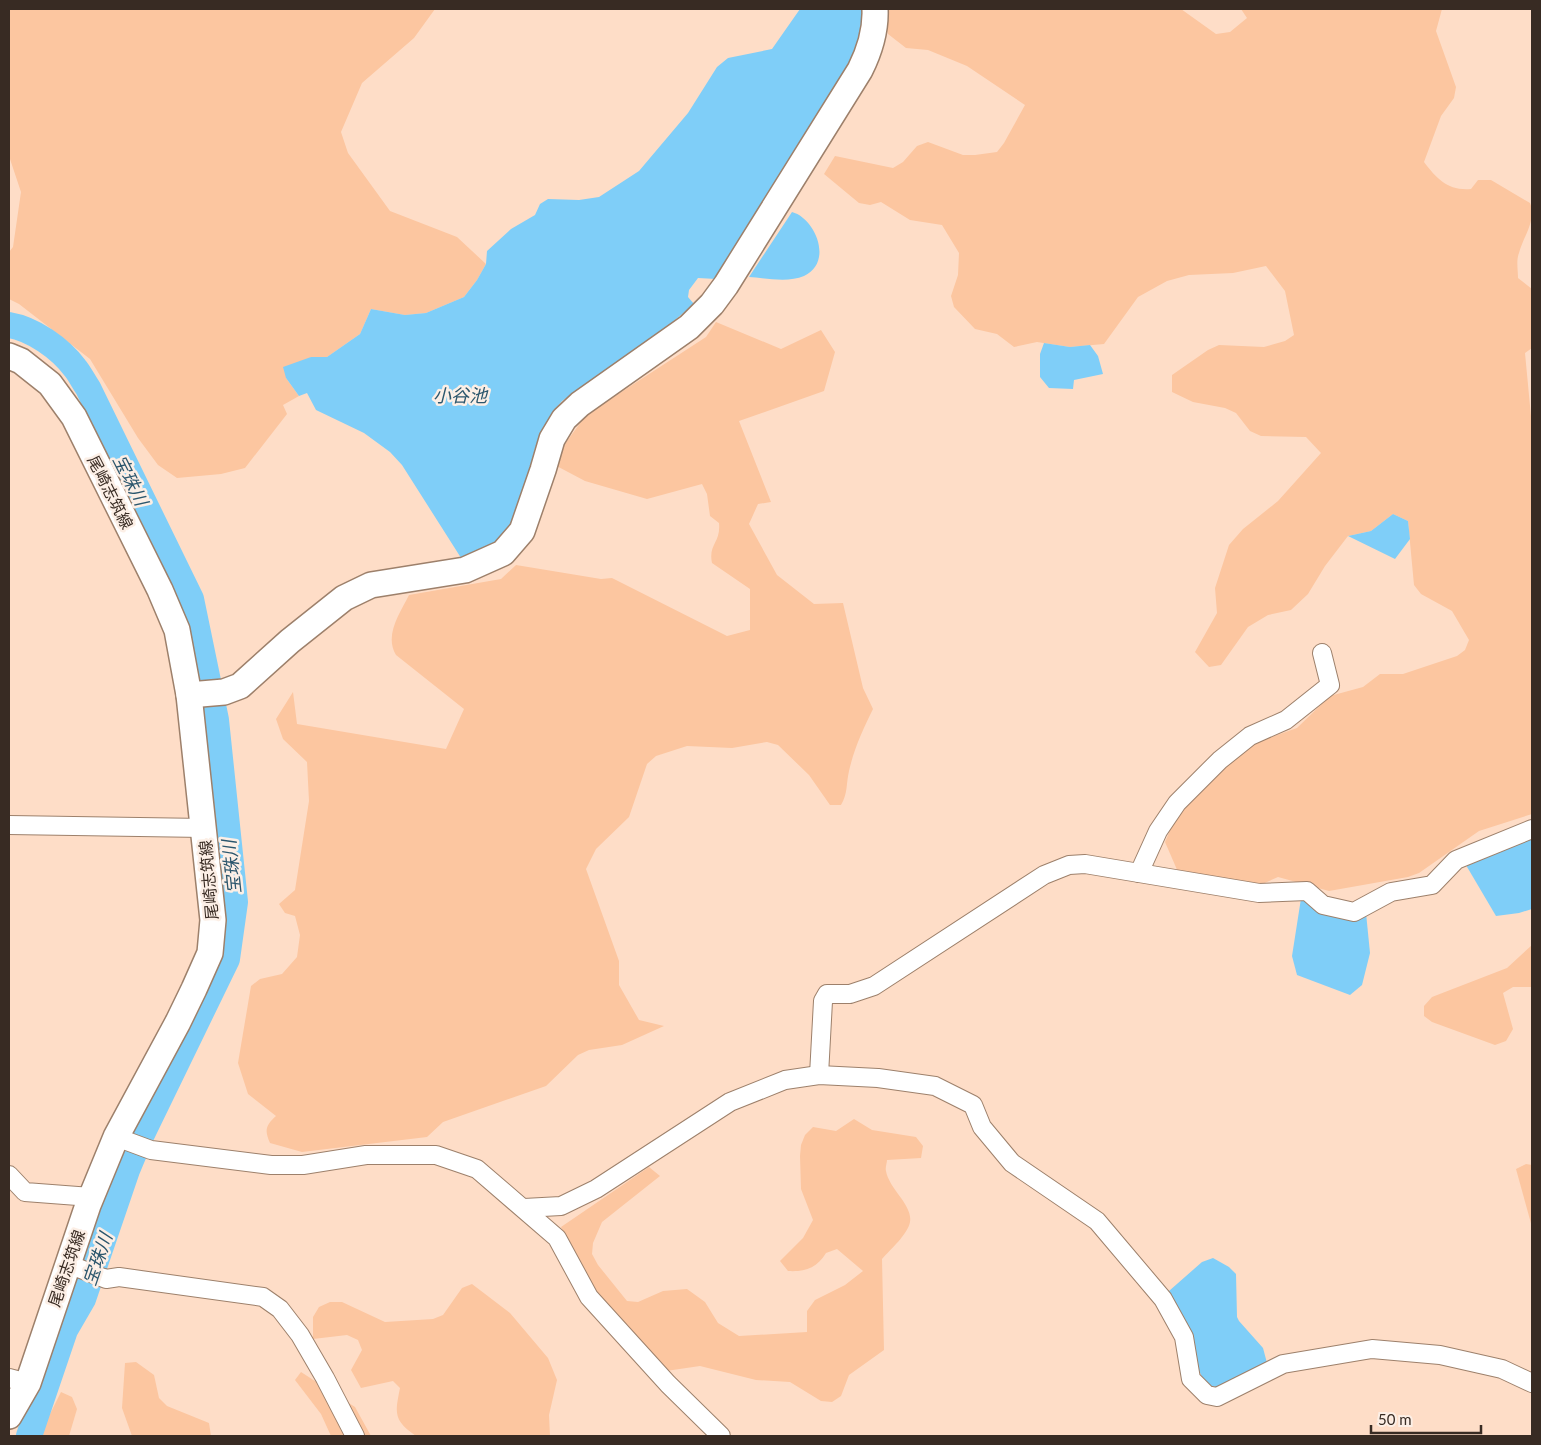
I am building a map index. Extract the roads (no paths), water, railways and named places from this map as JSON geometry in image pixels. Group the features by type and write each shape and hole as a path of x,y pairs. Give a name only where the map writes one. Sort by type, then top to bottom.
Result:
{"main road":[{"path":"193,694 224,692 240,686 290,641 344,598 371,585 465,570 503,553 522,531 552,439 564,419 580,404 689,327 712,304 726,286 860,70 870,46 875,23 875,9"},
{"name":"尾崎志筑線","path":"9,356 21,361 50,384 74,417 160,590 177,630 193,694 213,920 210,953 91,1198 75,1266 18,1380 9,1416"}],"street":[{"path":"1140,873 1158,831 1177,803 1220,760 1250,736 1286,720 1330,685 1322,653"},
{"path":"9,825 204,828"},
{"path":"819,1075 823,1001 827,994 850,994 874,986 1044,875 1068,865 1085,864 1259,893 1307,891 1323,905 1354,912 1391,892 1432,885 1456,860 1532,829"},
{"path":"524,1208 560,1206 596,1190 730,1102 785,1080 819,1075 878,1078 935,1086 973,1105 982,1127 1012,1163 1097,1221 1163,1299 1184,1337 1191,1379 1207,1395 1217,1397 1283,1364 1372,1349 1440,1356 1502,1369 1532,1382"},
{"path":"121,1139 151,1150 271,1166 303,1165 366,1154 436,1155 477,1169 558,1238 589,1297 668,1384 721,1436"},
{"path":"9,1175 25,1192 91,1198"},
{"path":"75,1266 106,1278 120,1277 263,1297 280,1309 300,1335 355,1436"}],"water":[{"name":"小谷池","path":"800,9 864,9 861,34 854,60 716,279 698,278 689,290 688,297 694,304 662,331 562,401 552,413 535,448 523,506 503,538 463,561 402,465 390,452 364,433 316,410 307,393 299,396 286,378 283,367 311,357 327,357 360,334 371,309 405,315 426,313 464,297 486,264 487,251 511,229 535,215 540,204 548,199 579,200 599,197 639,171 688,113 717,67 728,58 772,49"},
{"path":"792,212 808,223 818,241 818,261 813,269 804,276 791,279 776,280 749,277"},
{"path":"1044,343 1070,347 1090,345 1098,356 1103,374 1074,380 1073,389 1049,388 1040,377 1040,354"},
{"path":"1393,514 1408,521 1410,539 1395,559 1348,536 1371,531"},
{"path":"1532,837 1532,909 1496,916 1463,860"},
{"path":"1302,892 1366,913 1370,953 1362,985 1350,995 1297,975 1292,956"},
{"path":"1213,1258 1229,1267 1236,1274 1237,1317 1263,1348 1267,1363 1220,1388 1207,1385 1203,1379 1195,1362 1184,1322 1169,1291 1202,1262"}],"waterway":[{"name":"宝珠川","path":"9,325 36,335 62,353 88,388 191,599 216,720 235,902 227,959 142,1134 127,1170 83,1299 65,1330 29,1436"}]}
